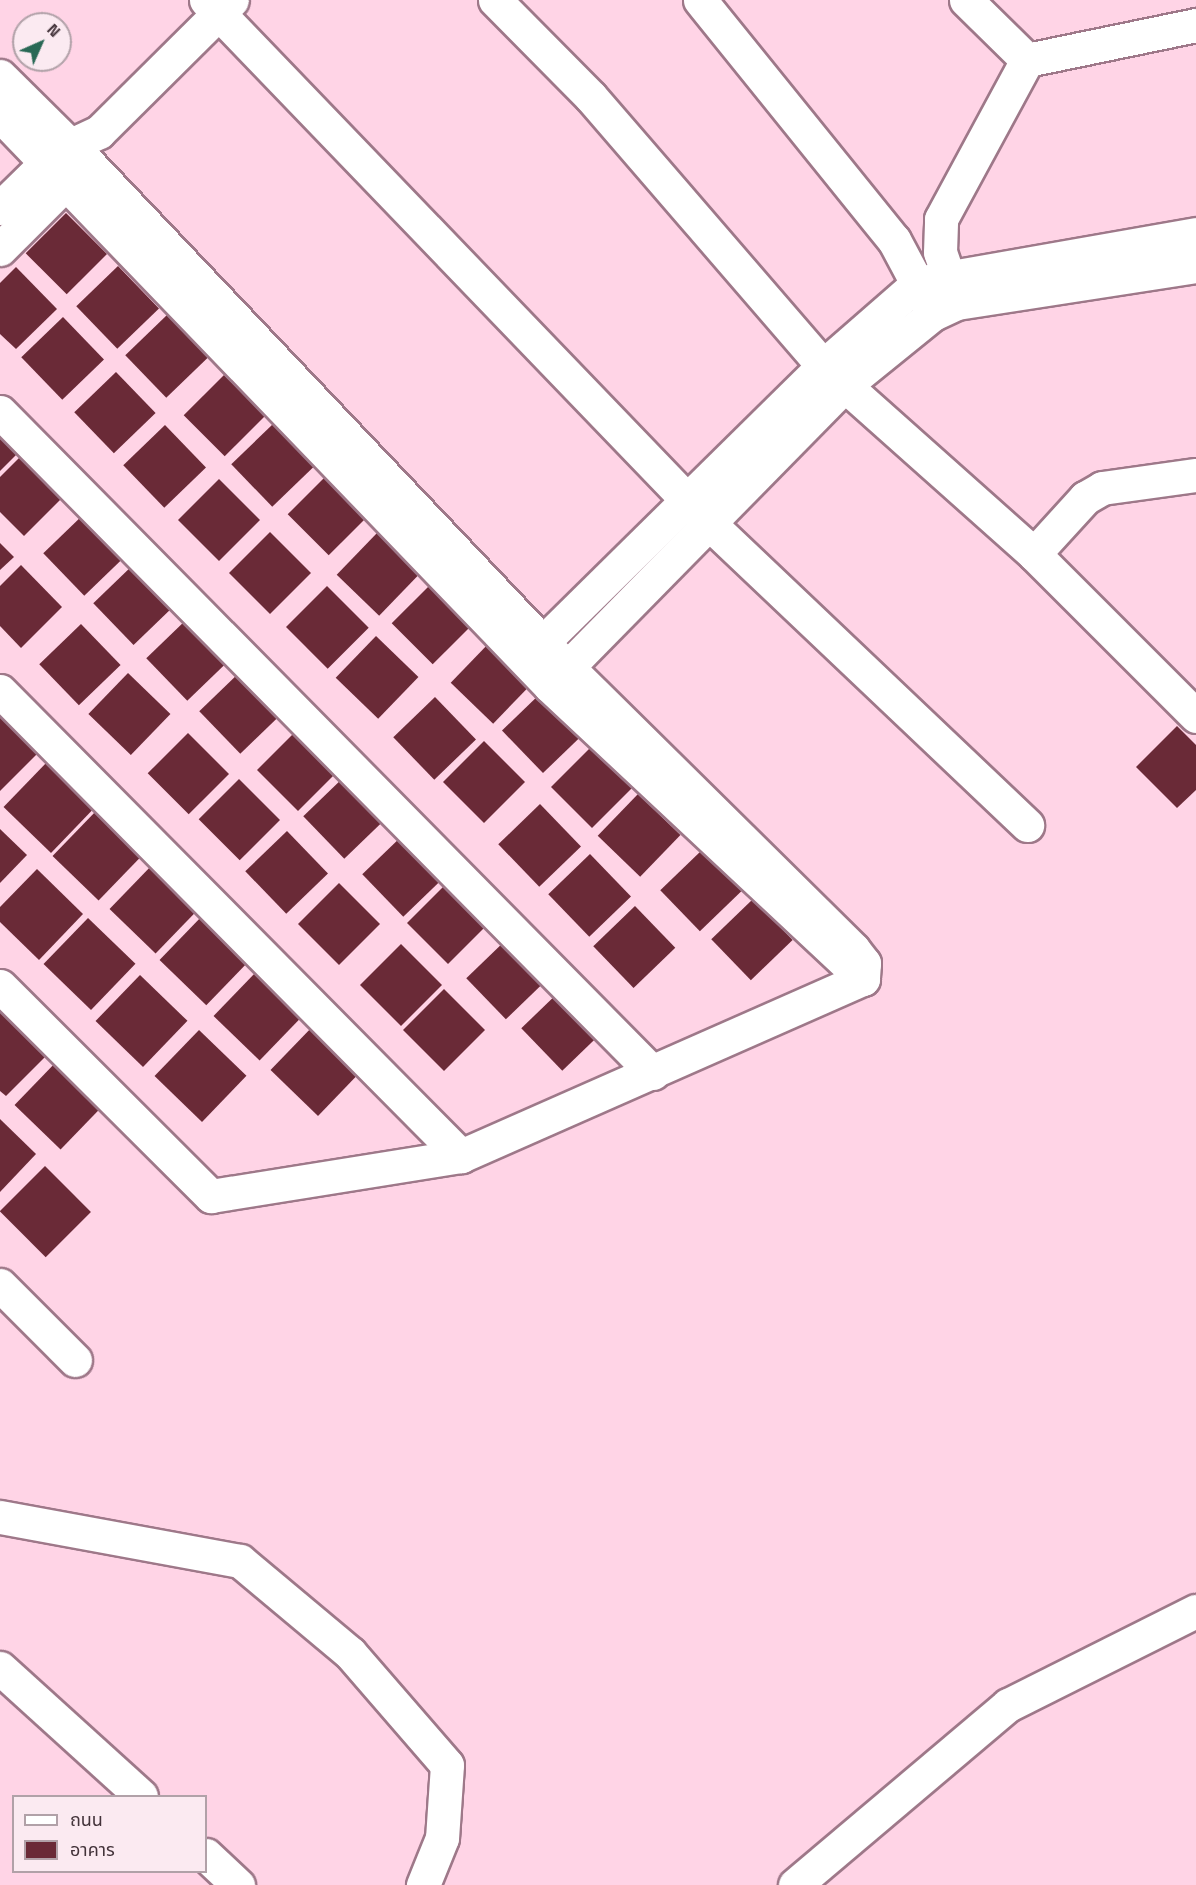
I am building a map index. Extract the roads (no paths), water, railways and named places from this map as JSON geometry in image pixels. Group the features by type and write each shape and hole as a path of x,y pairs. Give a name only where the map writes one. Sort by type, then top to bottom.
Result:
{"street":[{"path":"495,0 591,97 833,376 1034,554 1196,716"},
{"path":"700,0 939,294"},
{"path":"966,0 1027,60"},
{"path":"0,249 68,163 219,5 711,525 1027,825"},
{"path":"939,294 941,219 1027,60 1196,25"},
{"path":"0,76 68,163 534,651 853,949 864,963 863,979 461,1156 211,1196 0,986"},
{"path":"0,115 68,163"},
{"path":"0,208 68,163"},
{"path":"534,651 688,500 833,376 939,294 1195,248"},
{"path":"559,675 711,525 833,376"},
{"path":"0,412 653,1072"},
{"path":"1034,554 1085,498 1102,488 1196,475"},
{"path":"0,691 461,1156"},
{"path":"0,1285 75,1360"},
{"path":"0,1517 240,1561 350,1653 447,1765 442,1838 423,1885"},
{"path":"795,1885 1008,1705 1196,1611"},
{"path":"0,1668 139,1795"},
{"path":"207,1857 238,1885"}]}
